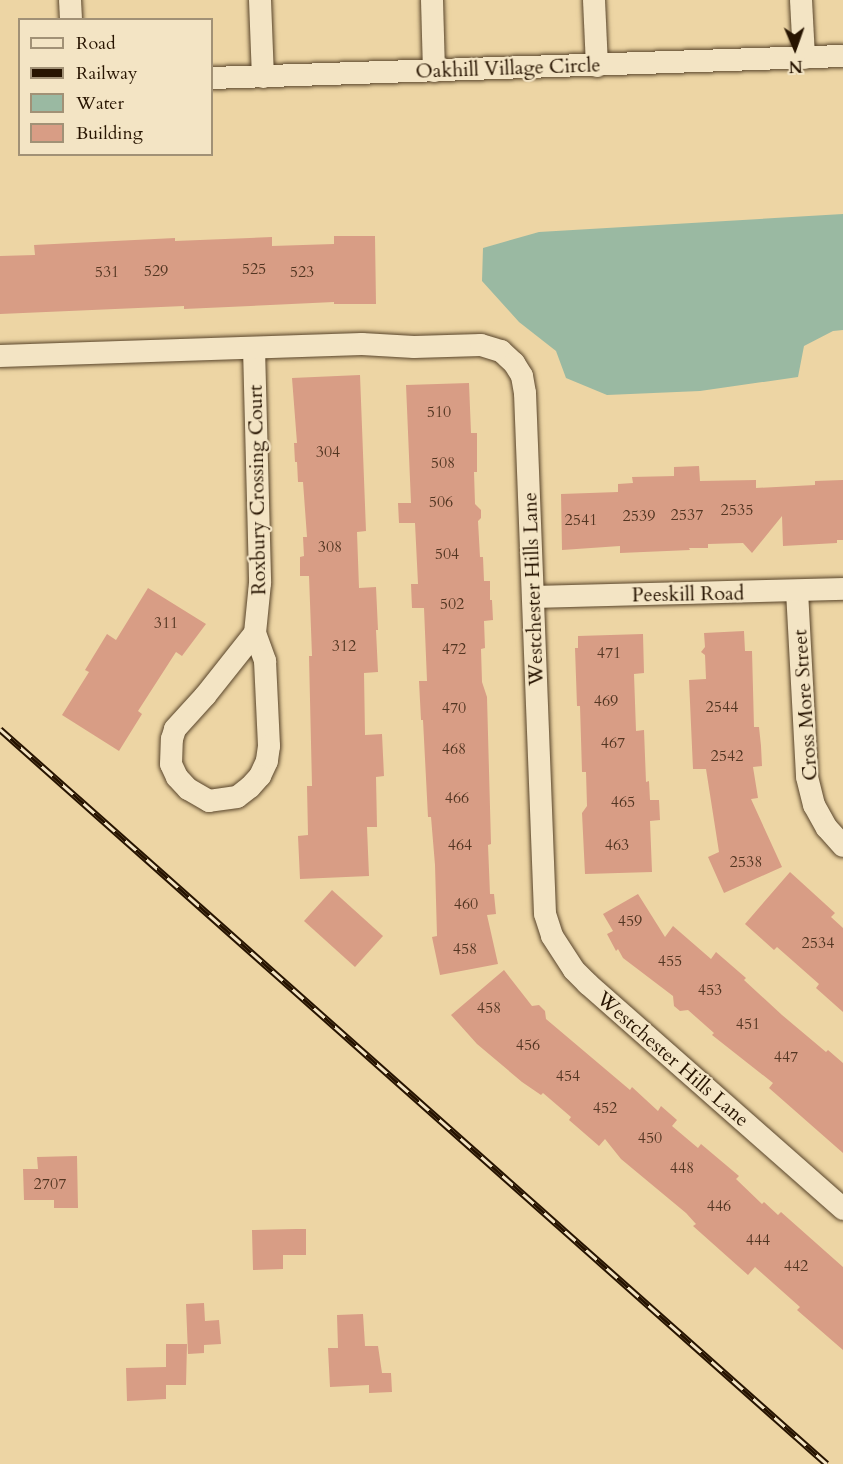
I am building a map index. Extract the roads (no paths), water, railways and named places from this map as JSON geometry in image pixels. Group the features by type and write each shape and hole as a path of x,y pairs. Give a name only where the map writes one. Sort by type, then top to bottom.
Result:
{"street":[{"path":"70,0 71,18"},
{"path":"260,0 263,77"},
{"path":"432,0 434,71"},
{"path":"594,0 597,66"},
{"path":"801,0 804,58"},
{"name":"Oakhill Village Circle","path":"213,78 843,56"},
{"name":"Westchester Hills Lane","path":"0,356 362,344 414,347 481,345 501,351 514,363 522,376 525,393 545,914 552,936 574,970 588,984 843,1209"},
{"name":"Roxbury Crossing Court","path":"254,348 260,583 255,633"},
{"name":"Peeskill Road","path":"534,597 843,589"},
{"name":"Cross More Street","path":"797,591 807,777 814,805 827,828 843,846"},
{"path":"255,633 265,661 269,746 267,761 260,776 237,796 209,801 200,798 177,777 171,764 172,739 175,729 205,696 255,633"}],"water":[{"path":"843,214 843,330 833,331 804,346 798,377 700,391 607,395 566,378 556,351 519,322 482,281 483,248 539,232"}],"railway":[{"path":"0,729 827,1464"}]}
